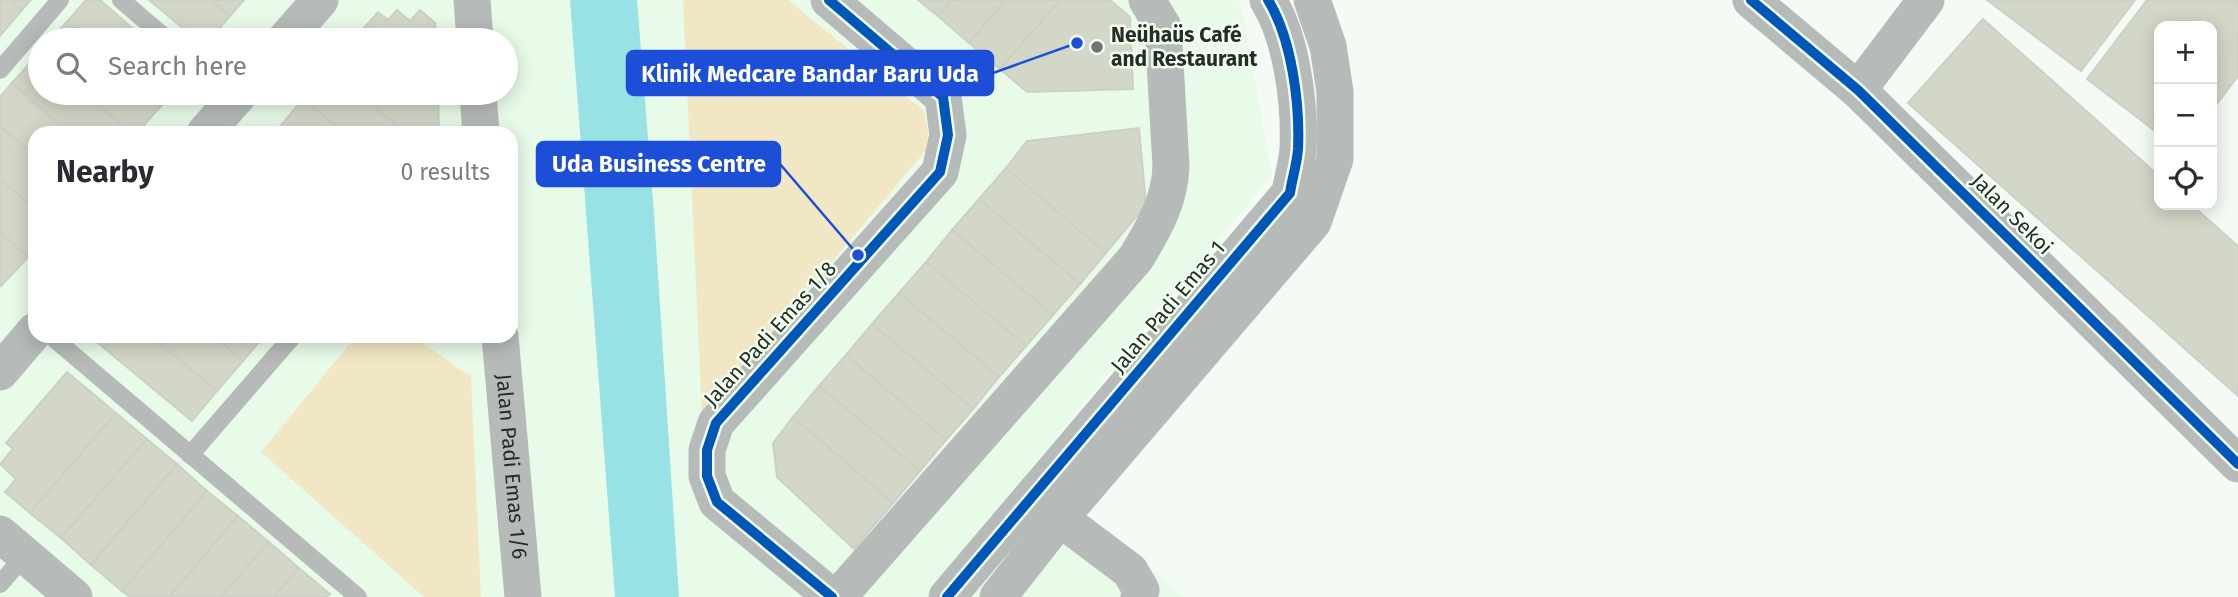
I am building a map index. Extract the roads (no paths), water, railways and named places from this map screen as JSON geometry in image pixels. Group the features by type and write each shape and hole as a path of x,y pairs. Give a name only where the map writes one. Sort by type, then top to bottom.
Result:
{"street":[{"path":"296,28 320,0"},
{"path":"472,0 474,28"},
{"name":"Jalan Padi Emas 1/8","path":"829,0 943,97 948,135 940,172 716,423 707,450 708,476 718,502 835,597 1136,258 1158,221 1170,187 1171,166 1163,27 1147,0"},
{"name":"Jalan Padi Emas 1","path":"998,597 1046,507 1290,193 1298,150 1295,100 1288,48 1268,0"},
{"name":"Jalan Padi Emas 1","path":"947,597 1046,507 1313,222 1335,159 1335,92 1328,46 1312,0"},
{"name":"Jalan Sekoi","path":"1751,0 1858,90 2238,464"},
{"path":"1858,90 1926,0"},
{"path":"210,126 227,105"},
{"path":"0,372 28,339"},
{"name":"Jalan Padi Emas 1/6","path":"501,343 523,597"},
{"path":"1046,507 1130,571 1143,595"},
{"path":"12,545 74,597"}],"lane":[{"path":"36,28 60,0"},
{"path":"121,0 154,28"},
{"path":"0,70 28,37"},
{"path":"59,343 358,597"},
{"path":"190,454 287,343"},
{"path":"0,584 12,545"}],"water":[{"path":"570,0 637,0 679,597 615,597"}],"place":[{"name":"Klinik Medcare Bandar Baru Uda","path":"1077,43"},
{"name":"Neühaüs Café and Restaurant","path":"1097,47"},
{"name":"Uda Business Centre","path":"858,255"}]}
